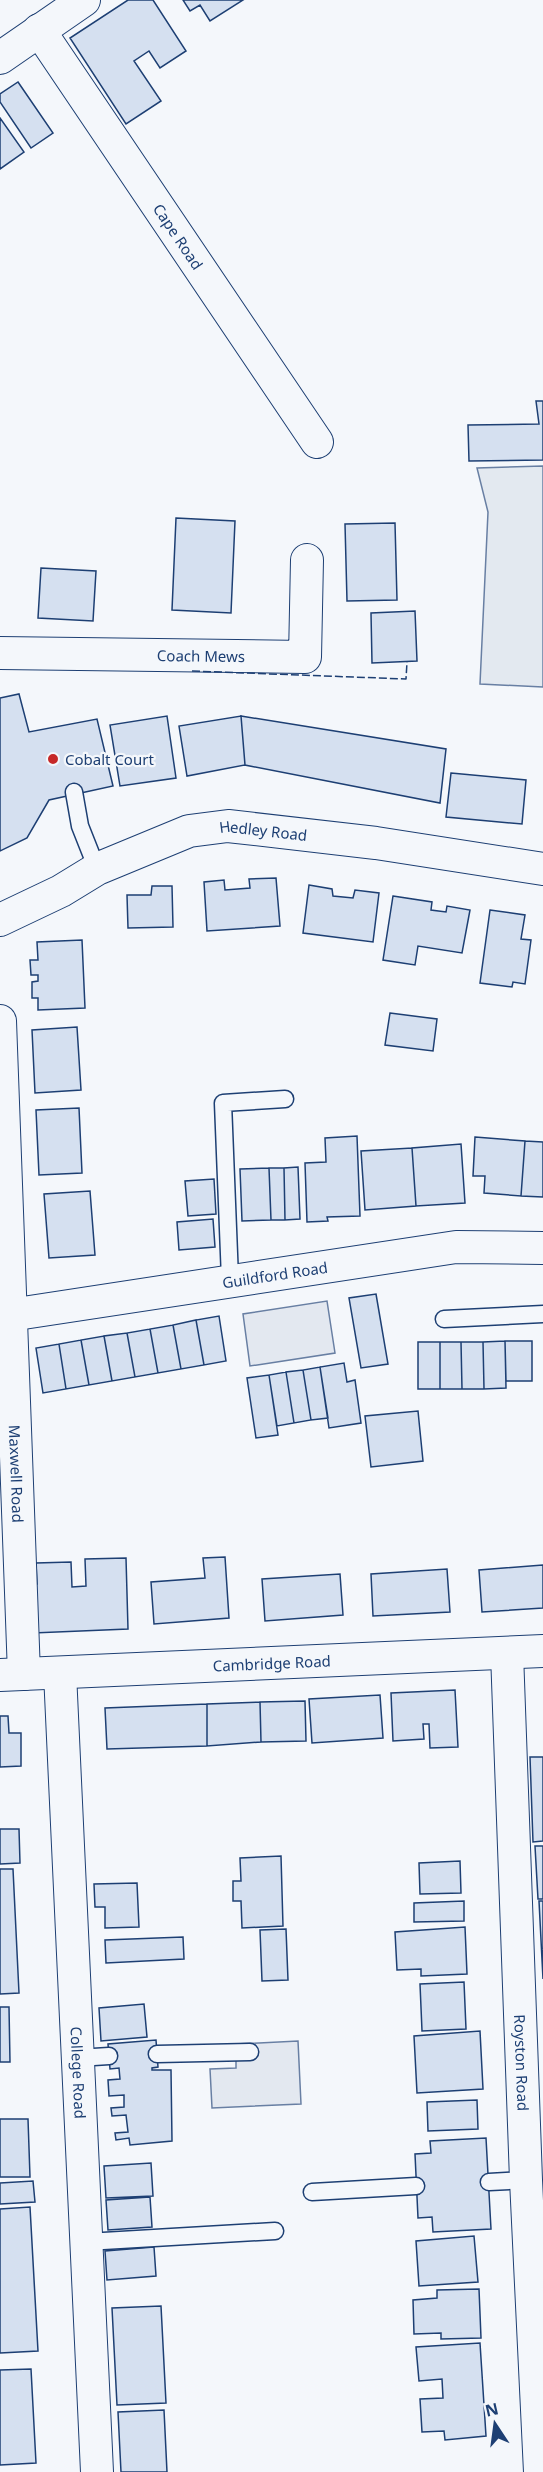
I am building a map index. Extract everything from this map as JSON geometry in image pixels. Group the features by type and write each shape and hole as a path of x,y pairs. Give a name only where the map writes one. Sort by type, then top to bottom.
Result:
{"street":[{"path":"0,58 84,0"},
{"name":"Cape Road","path":"39,30 317,442"},
{"name":"Coach Mews","path":"0,653 305,657 307,560"},
{"name":"Hedley Road","path":"0,920 61,891 97,869 189,831 228,826 376,843 543,869"},
{"name":"Maxwell Road","path":"0,1021 9,1315 12,1674"},
{"name":"Guildford Road","path":"9,1315 230,1279 456,1246 543,1248"},
{"name":"Cambridge Road","path":"12,1674 543,1651"},
{"name":"Royston Road","path":"507,1653 526,2180 540,2472"},
{"name":"College Road","path":"60,1673 97,2472"}],"lane":[{"path":"74,792 80,826 97,869"},
{"path":"230,1279 223,1103 285,1099"},
{"path":"444,1319 543,1314"},
{"path":"157,2054 249,2052"},
{"path":"78,2058 109,2056"},
{"path":"489,2182 526,2180"},
{"path":"312,2192 416,2186"},
{"path":"86,2242 275,2231"}],"shaded area":[{"path":"543,466 543,687 480,684 488,512 477,468"},
{"path":"327,1301 335,1353 250,1366 243,1314"},
{"path":"298,2041 301,2104 212,2108 210,2069 236,2068 236,2044"}],"building":[{"path":"128,0 153,0 186,51 160,68 149,51 134,61 161,101 126,124 70,38"},
{"path":"183,0 243,0 210,21 200,5 190,11"},
{"path":"18,82 53,133 31,148 0,102 0,94"},
{"path":"0,118 24,152 0,169"},
{"path":"536,401 543,401 543,460 469,461 468,425 539,424"},
{"path":"176,518 235,521 231,613 172,610"},
{"path":"395,523 397,600 347,601 345,524"},
{"path":"41,568 96,571 93,621 38,618"},
{"path":"415,611 417,661 372,663 371,613"},
{"name":"Cobalt Court","path":"19,694 29,732 97,719 113,786 49,800 27,838 0,851 0,698"},
{"path":"167,716 176,778 120,786 110,725"},
{"path":"241,716 446,749 440,803 245,765"},
{"path":"241,716 245,765 187,776 179,726"},
{"path":"451,773 526,780 522,824 446,817"},
{"path":"276,878 280,926 207,931 204,882 224,880 225,890 250,888 249,879"},
{"path":"309,885 332,889 333,896 353,898 355,890 379,893 373,942 303,933"},
{"path":"152,886 172,886 173,927 128,928 127,895 151,895"},
{"path":"393,896 432,902 431,910 446,912 447,906 470,910 462,953 418,946 415,965 383,960"},
{"path":"490,910 525,915 521,939 531,940 525,984 513,982 512,987 480,983"},
{"path":"82,940 85,1008 38,1010 38,998 32,998 32,982 38,981 38,975 31,975 30,960 38,960 37,942"},
{"path":"390,1013 437,1019 433,1051 385,1045"},
{"path":"77,1027 81,1090 35,1093 32,1030"},
{"path":"79,1108 82,1173 39,1175 36,1110"},
{"path":"357,1136 360,1216 327,1217 328,1221 307,1222 305,1163 326,1162 325,1138"},
{"path":"475,1137 525,1141 521,1196 484,1193 485,1176 473,1176"},
{"path":"525,1141 543,1142 543,1197 521,1196"},
{"path":"461,1144 465,1203 416,1206 412,1148"},
{"path":"412,1148 416,1206 365,1210 361,1151"},
{"path":"298,1167 300,1219 285,1220 284,1168"},
{"path":"269,1168 284,1168 285,1220 271,1220"},
{"path":"269,1168 271,1220 242,1221 240,1169"},
{"path":"214,1179 216,1214 188,1216 185,1181"},
{"path":"90,1191 95,1255 49,1258 44,1194"},
{"path":"213,1219 215,1247 179,1250 177,1222"},
{"path":"376,1294 388,1364 361,1368 349,1298"},
{"path":"219,1316 226,1361 204,1365 196,1320"},
{"path":"196,1320 204,1365 181,1369 173,1325"},
{"path":"173,1325 181,1369 158,1373 150,1329"},
{"path":"150,1329 158,1373 135,1377 127,1333"},
{"path":"127,1333 135,1377 112,1381 104,1336"},
{"path":"104,1336 112,1381 89,1385 81,1340"},
{"path":"81,1340 89,1385 66,1389 59,1344"},
{"path":"505,1341 532,1341 532,1381 506,1381"},
{"path":"505,1341 506,1388 484,1389 483,1342"},
{"path":"418,1342 440,1342 440,1389 418,1389"},
{"path":"440,1342 461,1342 462,1389 440,1389"},
{"path":"461,1342 483,1342 484,1389 462,1389"},
{"path":"59,1344 66,1389 43,1393 36,1348"},
{"path":"344,1363 347,1382 355,1380 361,1423 329,1428 320,1367"},
{"path":"320,1367 328,1418 311,1420 303,1370"},
{"path":"303,1370 311,1420 294,1423 286,1372"},
{"path":"286,1372 294,1423 277,1426 269,1375"},
{"path":"269,1375 278,1435 256,1438 247,1378"},
{"path":"418,1411 423,1461 371,1467 365,1416"},
{"path":"225,1557 229,1618 154,1624 151,1582 205,1578 203,1558"},
{"path":"126,1558 128,1629 33,1633 32,1584 37,1584 36,1563 71,1562 72,1587 86,1586 85,1559"},
{"path":"543,1565 543,1608 482,1612 479,1570"},
{"path":"447,1569 450,1612 373,1616 371,1574"},
{"path":"340,1574 343,1615 265,1621 262,1579"},
{"path":"455,1690 458,1747 430,1748 429,1724 423,1724 424,1739 393,1741 391,1693"},
{"path":"380,1695 383,1738 312,1743 309,1699"},
{"path":"305,1701 306,1741 261,1742 260,1702"},
{"path":"260,1702 261,1742 207,1746 207,1704"},
{"path":"207,1704 207,1746 107,1749 105,1708"},
{"path":"0,1716 8,1716 9,1733 21,1733 21,1766 0,1767"},
{"path":"530,1757 543,1757 543,1841 533,1842"},
{"path":"0,1829 19,1829 20,1863 0,1864"},
{"path":"535,1846 543,1846 543,1899 538,1899"},
{"path":"281,1856 283,1926 242,1928 241,1901 233,1901 233,1881 241,1881 240,1858"},
{"path":"460,1861 461,1893 420,1894 419,1863"},
{"path":"0,1869 13,1869 19,1993 0,1994"},
{"path":"137,1883 139,1927 105,1928 105,1907 95,1907 94,1884"},
{"path":"464,1901 464,1921 414,1922 414,1903"},
{"path":"539,1901 543,1901 543,1979"},
{"path":"465,1927 467,1974 421,1976 421,1969 397,1970 395,1932"},
{"path":"286,1929 288,1980 262,1981 260,1930"},
{"path":"183,1937 184,1959 106,1963 105,1940"},
{"path":"464,1982 466,2029 422,2031 420,1984"},
{"path":"144,2004 147,2037 101,2041 99,2008"},
{"path":"0,2007 9,2007 10,2062 0,2062"},
{"path":"480,2031 483,2089 417,2093 414,2036"},
{"path":"156,2040 158,2067 152,2070 171,2070 172,2141 130,2145 129,2138 116,2140 115,2133 128,2132 126,2115 112,2116 111,2108 124,2107 124,2095 109,2096 108,2080 120,2079 119,2068 110,2069 108,2044"},
{"path":"477,2100 478,2129 428,2131 427,2102"},
{"path":"0,2119 28,2119 30,2177 0,2177"},
{"path":"486,2138 491,2229 433,2232 432,2217 418,2218 415,2154 431,2153 430,2141"},
{"path":"151,2163 153,2196 106,2198 104,2166"},
{"path":"33,2181 35,2202 0,2204 0,2183"},
{"path":"150,2197 152,2227 108,2230 106,2200"},
{"path":"30,2207 38,2351 0,2353 0,2209"},
{"path":"474,2236 478,2282 419,2286 416,2241"},
{"path":"154,2247 156,2276 107,2280 105,2251"},
{"path":"479,2289 481,2338 441,2339 441,2333 414,2334 413,2300 437,2298 437,2290"},
{"path":"161,2306 166,2403 117,2405 112,2308"},
{"path":"480,2343 486,2436 445,2440 444,2431 422,2432 420,2399 443,2398 442,2379 419,2381 416,2347"},
{"path":"31,2369 36,2463 0,2465 0,2370"},
{"path":"164,2410 167,2472 121,2472 118,2412"}],"fence":[{"path":"192,671 406,679 407,662"}],"place":[{"name":"Cobalt Court","path":"53,759"}]}
